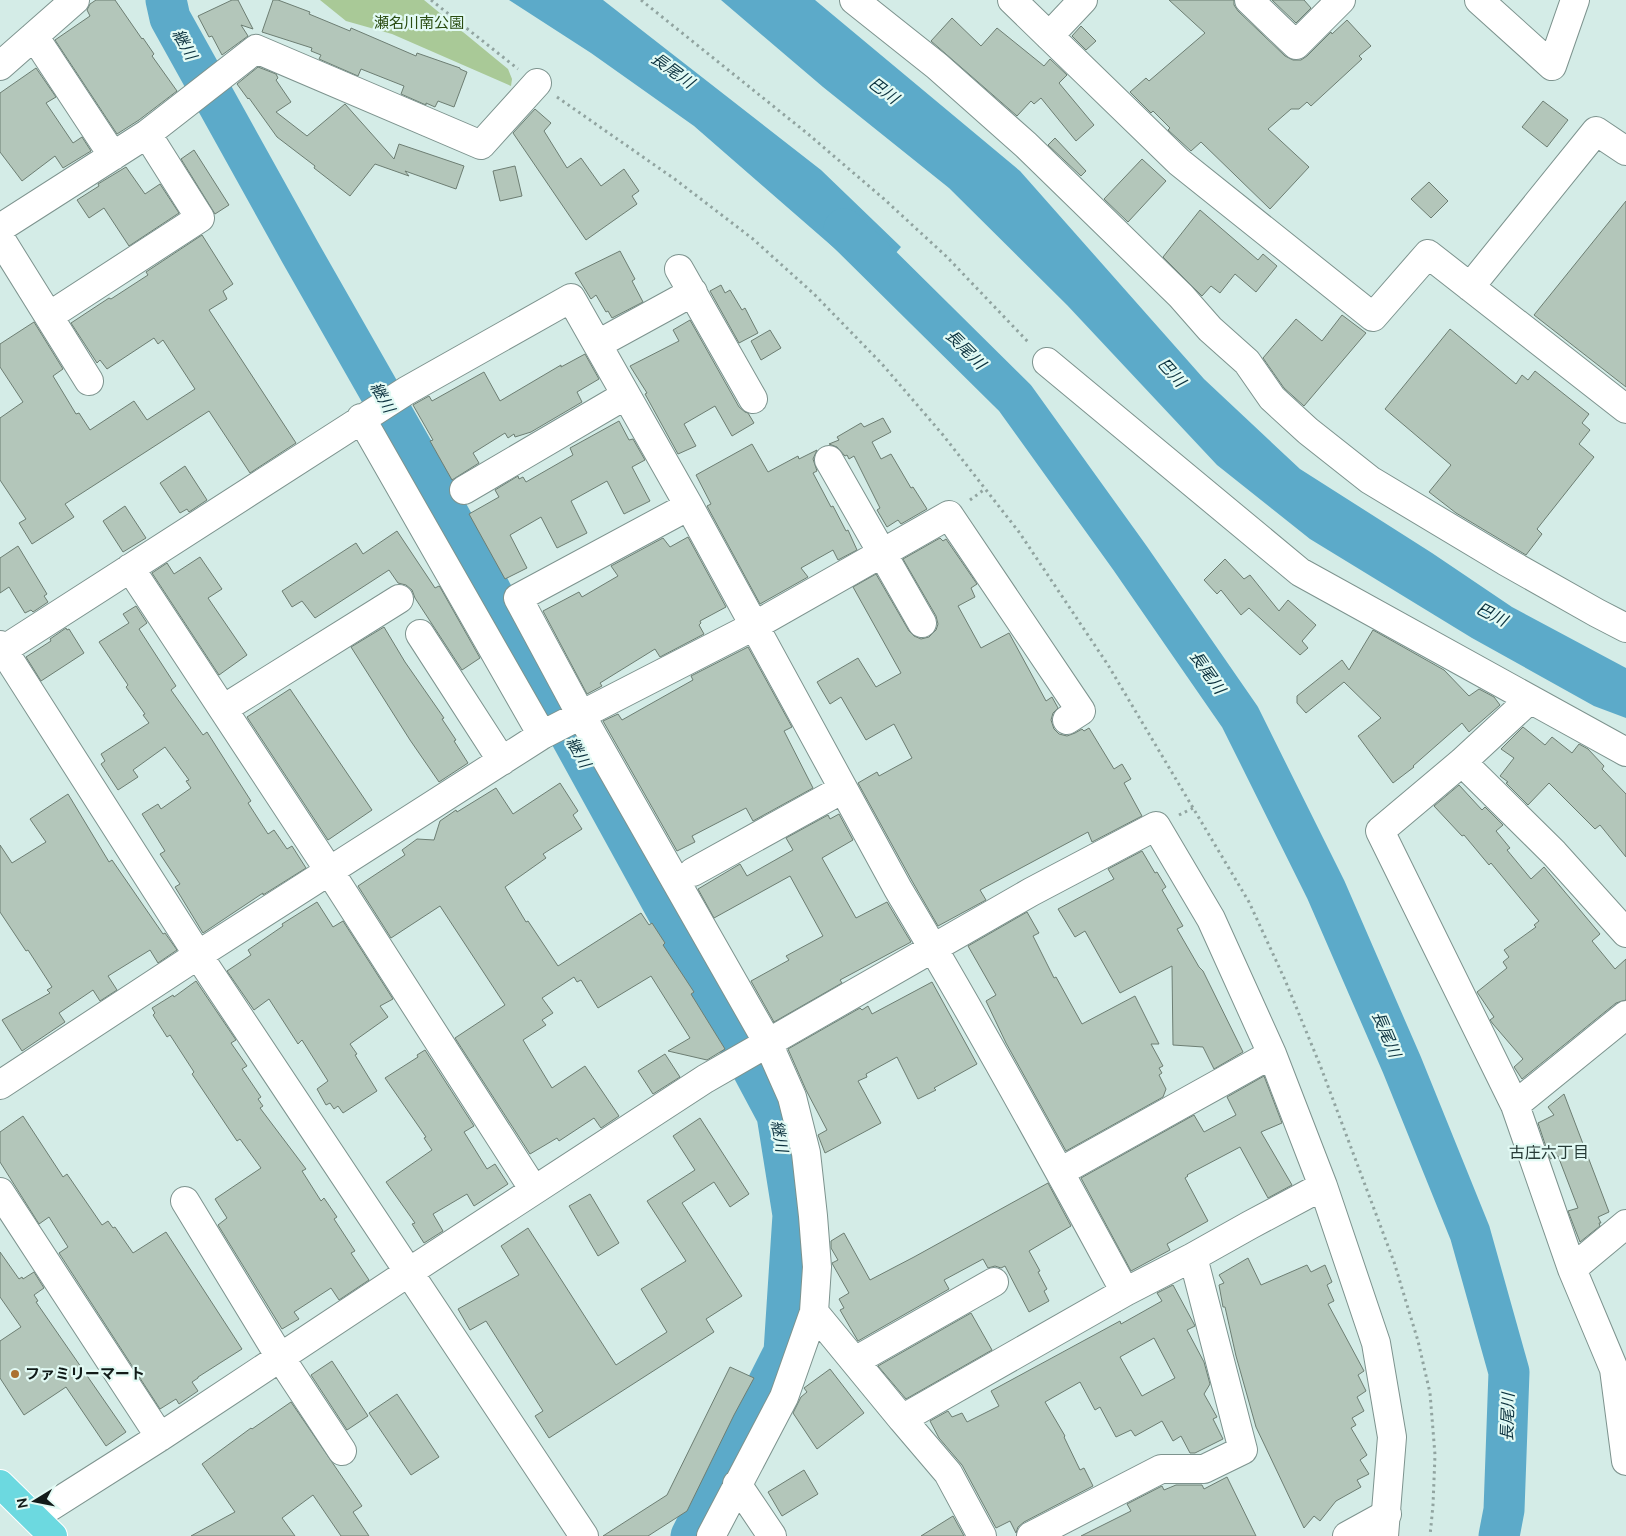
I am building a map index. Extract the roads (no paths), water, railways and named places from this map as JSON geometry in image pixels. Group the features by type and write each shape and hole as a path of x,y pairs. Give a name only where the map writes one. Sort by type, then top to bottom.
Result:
{"main road":[{"path":"0,1484 53,1536"}],"street":[{"path":"0,66 75,0"},
{"path":"854,0 937,66 1026,145 1180,296 1210,329 1247,362 1272,398 1308,431 1370,480 1505,561 1626,628"},
{"path":"1012,0 1179,162 1373,316 1428,254 1626,409"},
{"path":"1049,36 1082,0"},
{"path":"1249,0 1296,45 1341,0"},
{"path":"1479,0 1552,66 1575,0"},
{"path":"34,36 113,156"},
{"path":"0,228 147,134 192,101 224,73 256,49 481,145 537,83"},
{"path":"1470,287 1596,130 1626,151"},
{"path":"48,316 200,218 147,134"},
{"path":"0,238 89,381"},
{"path":"679,269 754,399"},
{"path":"598,344 693,292"},
{"path":"584,1536 198,955 1,649 361,418 571,298 689,506 898,889 1060,1172 1125,1292"},
{"path":"1047,362 1300,572 1626,752"},
{"path":"464,490 626,395"},
{"path":"361,418 542,735"},
{"path":"829,460 922,623"},
{"path":"689,506 518,598 581,715 768,1043 792,1097 806,1153 817,1266 814,1312 784,1397 711,1536"},
{"path":"0,1085 198,955 542,735 754,626 949,515 1081,711 1068,720"},
{"path":"130,568 330,872 534,1190"},
{"path":"223,709 399,599"},
{"path":"420,634 502,761"},
{"path":"1529,700 1462,762 1380,831 1515,1106 1572,1268 1614,1369 1626,1460"},
{"path":"1462,762 1554,853 1626,933"},
{"path":"693,872 843,790"},
{"path":"34,1517 160,1437 705,1079 1031,892 1156,826 1211,919 1272,1054 1323,1186 1376,1343 1392,1437 1385,1525 1347,1536"},
{"path":"1515,1106 1626,1015"},
{"path":"1060,1172 1272,1054"},
{"path":"902,1419 1125,1292 1193,1258 1323,1186"},
{"path":"0,1192 160,1437"},
{"path":"186,1201 280,1357 342,1451"},
{"path":"1572,1268 1626,1224"},
{"path":"1031,1536 1161,1469 1204,1469 1244,1450 1193,1258"},
{"path":"856,1361 994,1282"},
{"path":"814,1312 948,1473 982,1536"},
{"path":"737,1484 772,1536"}],"water":[{"path":"509,0 603,0 821,170 901,247 872,281 694,126 591,53"},
{"name":"巴川","path":"721,0 815,0 1020,171 1204,379 1300,469 1432,553 1512,607 1626,668 1626,718 1594,706 1472,638 1310,539 1217,465 1067,305 949,188 823,87"}],"waterway":[{"name":"継川","path":"166,0 170,18 422,466 700,971 777,1115 793,1215 784,1352 691,1536"},
{"name":"長尾川","path":"844,229 1015,398 1130,558 1240,717 1326,890 1402,1065 1470,1233 1509,1372 1504,1510 1499,1536"}],"place":[{"name":"ファミリーマート","path":"15,1374"}],"district":[{"name":"古庄六丁目","path":"1549,1152"}],"park label":[{"name":"瀬名川南公園","path":"419,23"}]}
